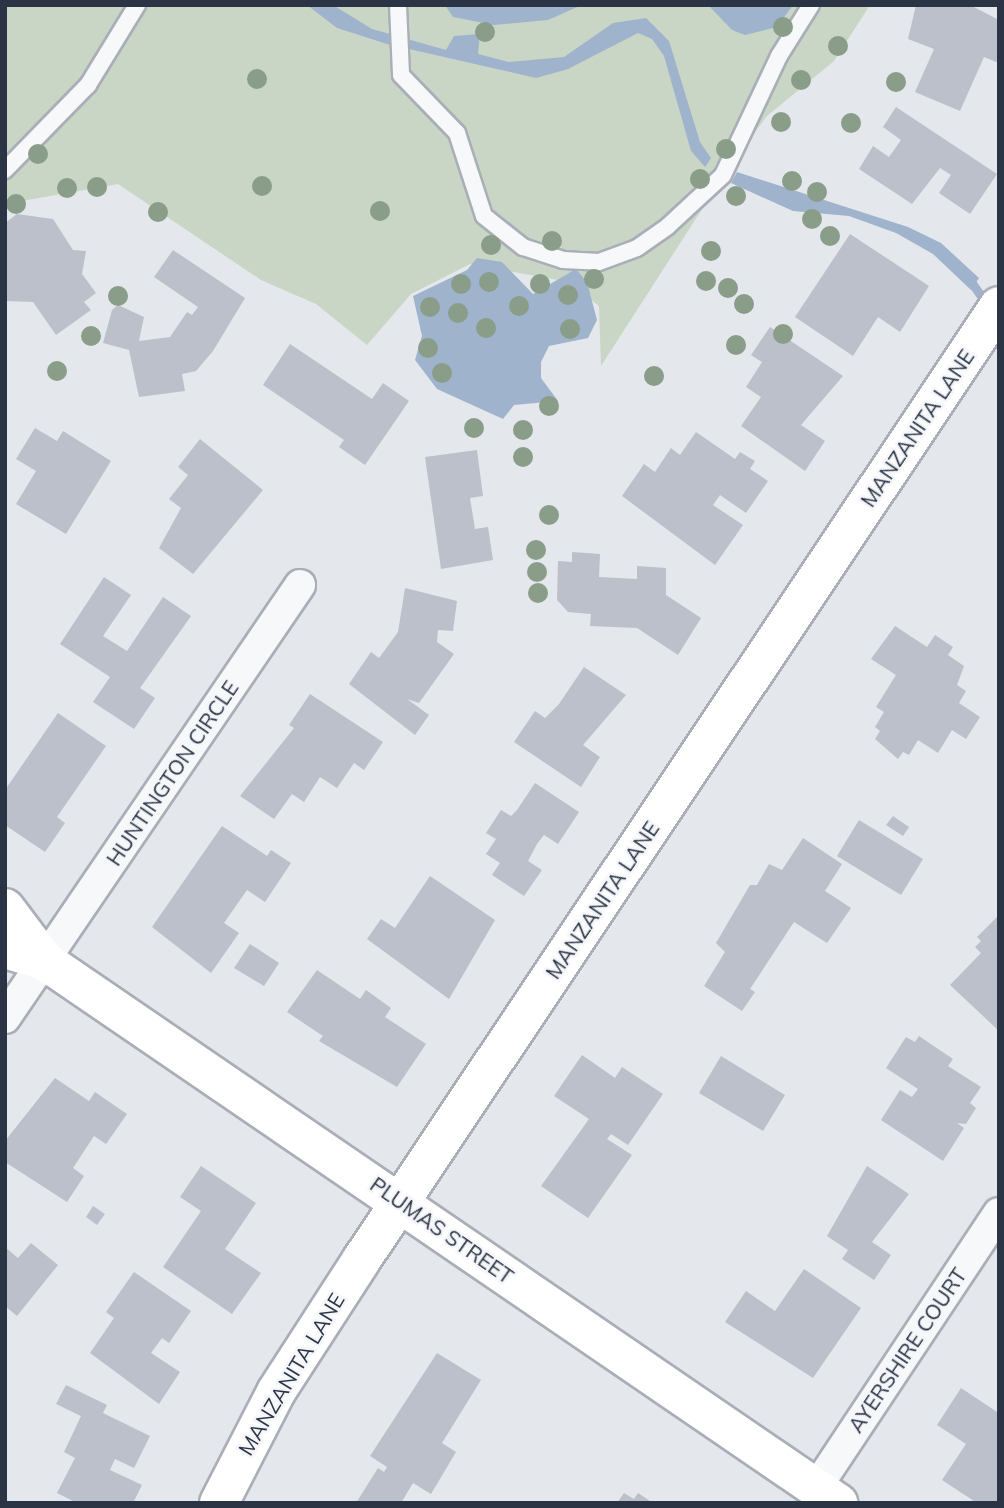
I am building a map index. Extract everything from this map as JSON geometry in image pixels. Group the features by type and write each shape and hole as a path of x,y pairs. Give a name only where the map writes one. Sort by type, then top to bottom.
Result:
{"street":[{"name":"MANZANITA LANE","path":"219,1503 276,1392 990,318"},
{"name":"HUNTINGTON CIRCLE","path":"5,1018 300,584"},
{"name":"PLUMAS STREET","path":"5,908 45,961"},
{"name":"PLUMAS STREET","path":"5,949 45,961 827,1495"},
{"name":"AYERSHIRE COURT","path":"827,1495 999,1213"}],"lane":[{"path":"5,170 88,85 137,5"},
{"path":"398,5 401,75 457,133 477,201 493,228 542,255 599,262 637,247 668,226 723,175 779,56 811,5"}],"green space":[{"path":"5,5 870,5 834,61 767,116 733,161 601,366 599,306 569,282 470,264 411,294 367,345 316,304 261,280 118,184 5,204"}],"water":[{"path":"307,5 333,5 372,29 446,50 454,36 480,34 478,54 509,62 564,57 613,23 646,18 669,41 700,142 711,158 705,167 691,151 664,56 652,39 638,33 568,69 536,78 387,44 337,28"},
{"path":"445,5 582,5 548,20 494,25 453,17"},
{"path":"708,5 793,5 777,27 745,35 732,30"},
{"path":"737,172 908,227 941,243 979,278 971,290 933,254 896,233 849,216 793,211 731,183"},
{"path":"477,258 502,262 533,294 576,269 587,282 597,320 588,338 549,346 541,362 541,378 558,401 514,405 503,419 437,389 415,360 422,336 413,296 467,270"}],"building":[{"path":"916,5 970,5 999,20 999,63 984,57 960,111 915,92 934,49 908,39"},
{"path":"896,107 997,174 970,214 939,193 951,175 940,168 912,204 859,169 873,146 889,157 901,140 883,127"},
{"path":"17,214 53,219 73,250 86,251 82,274 96,293 84,302 91,310 56,335 33,302 5,301 5,223"},
{"path":"850,234 929,286 900,332 878,317 853,356 795,317"},
{"path":"173,250 245,298 213,351 196,371 182,374 185,391 139,397 129,350 103,343 112,310 118,305 144,317 139,341 170,337 187,312 192,315 198,307 154,277"},
{"path":"770,327 843,376 801,425 825,441 805,471 741,426 761,397 746,387 762,362 751,355"},
{"path":"290,344 372,399 383,383 409,401 365,465 339,447 344,440 263,385"},
{"path":"35,428 57,441 63,431 111,461 66,534 16,504 36,471 16,459"},
{"path":"696,432 735,459 740,452 755,461 750,469 768,481 746,513 720,495 713,505 743,525 715,565 622,496 644,464 655,472 671,448 680,455"},
{"path":"200,439 263,490 193,574 159,548 181,508 169,499 188,475 178,467"},
{"path":"477,450 483,496 470,498 475,529 488,527 493,560 441,569 425,457"},
{"path":"572,552 600,554 599,577 637,579 637,566 666,568 666,595 701,618 678,655 637,628 590,626 591,614 568,612 557,600 558,561 572,562"},
{"path":"104,577 131,595 103,636 127,651 163,597 191,616 140,688 155,698 134,729 93,702 110,677 60,644"},
{"path":"405,588 457,601 453,631 438,630 437,642 454,654 419,703 407,699 429,715 415,735 349,684 371,652 379,658 398,632"},
{"path":"895,626 927,647 935,635 953,647 948,655 964,666 957,685 966,691 959,703 980,717 966,739 952,730 938,753 918,740 909,755 903,752 898,759 875,739 880,731 875,727 884,712 876,707 896,675 871,659"},
{"path":"584,667 626,695 583,745 600,757 581,787 514,742 535,711 545,718 559,704"},
{"path":"310,694 383,742 364,770 354,763 337,788 320,777 304,802 292,794 274,819 240,796 294,728 289,725"},
{"path":"58,713 106,746 57,817 65,823 45,852 5,825 5,790"},
{"path":"535,783 579,812 558,844 544,835 537,844 528,861 542,870 524,896 492,875 500,863 486,854 496,839 486,833 501,810 511,816 517,810"},
{"path":"893,816 909,827 903,836 886,825"},
{"path":"859,820 923,859 901,895 837,856"},
{"path":"222,826 267,856 271,850 291,863 265,902 247,890 224,923 239,933 211,973 152,927"},
{"path":"803,838 842,864 825,891 851,908 827,943 794,922 750,989 755,992 742,1011 704,986 725,952 716,943 750,885 757,885 769,864 782,870"},
{"path":"430,876 495,920 449,999 367,939 381,919 395,928"},
{"path":"999,915 999,1031 950,985 981,953 975,947 981,941 977,937"},
{"path":"250,944 279,963 264,986 234,968"},
{"path":"317,970 360,999 366,990 391,1008 385,1017 426,1044 397,1087 319,1041 323,1036 287,1012"},
{"path":"919,1036 953,1059 948,1066 981,1087 970,1103 976,1108 966,1124 957,1123 964,1128 943,1161 881,1120 900,1090 912,1097 918,1089 886,1068 906,1037 915,1042"},
{"path":"582,1055 615,1078 622,1067 663,1094 628,1145 611,1134 607,1139 632,1155 588,1218 541,1186 589,1119 554,1096"},
{"path":"721,1056 785,1095 763,1131 699,1093"},
{"path":"55,1078 89,1101 95,1092 127,1114 106,1144 94,1136 73,1168 84,1176 67,1202 5,1162 5,1141"},
{"path":"201,1166 256,1203 225,1249 261,1273 232,1314 163,1267 201,1211 180,1197"},
{"path":"867,1166 909,1194 872,1242 891,1255 874,1280 842,1259 848,1250 827,1236"},
{"path":"93,1206 105,1214 97,1225 86,1217"},
{"path":"31,1243 58,1265 17,1316 5,1306 5,1247 18,1258"},
{"path":"804,1269 861,1308 813,1378 725,1322 746,1291 775,1311"},
{"path":"134,1272 191,1311 169,1343 162,1338 151,1353 180,1372 159,1404 90,1353 114,1318 106,1312"},
{"path":"437,1353 481,1380 442,1443 456,1452 431,1494 413,1483 401,1503 356,1503 378,1468 384,1472 387,1467 370,1456"},
{"path":"66,1385 107,1405 103,1413 150,1436 134,1468 115,1459 110,1470 142,1485 133,1503 77,1503 57,1493 75,1458 64,1452 81,1416 56,1404"},
{"path":"961,1388 997,1412 999,1503 977,1503 942,1480 966,1444 937,1425"},
{"path":"624,1493 634,1499 638,1493 653,1503 617,1503"}],"waterway":[{"path":"967,276 987,305"}]}
